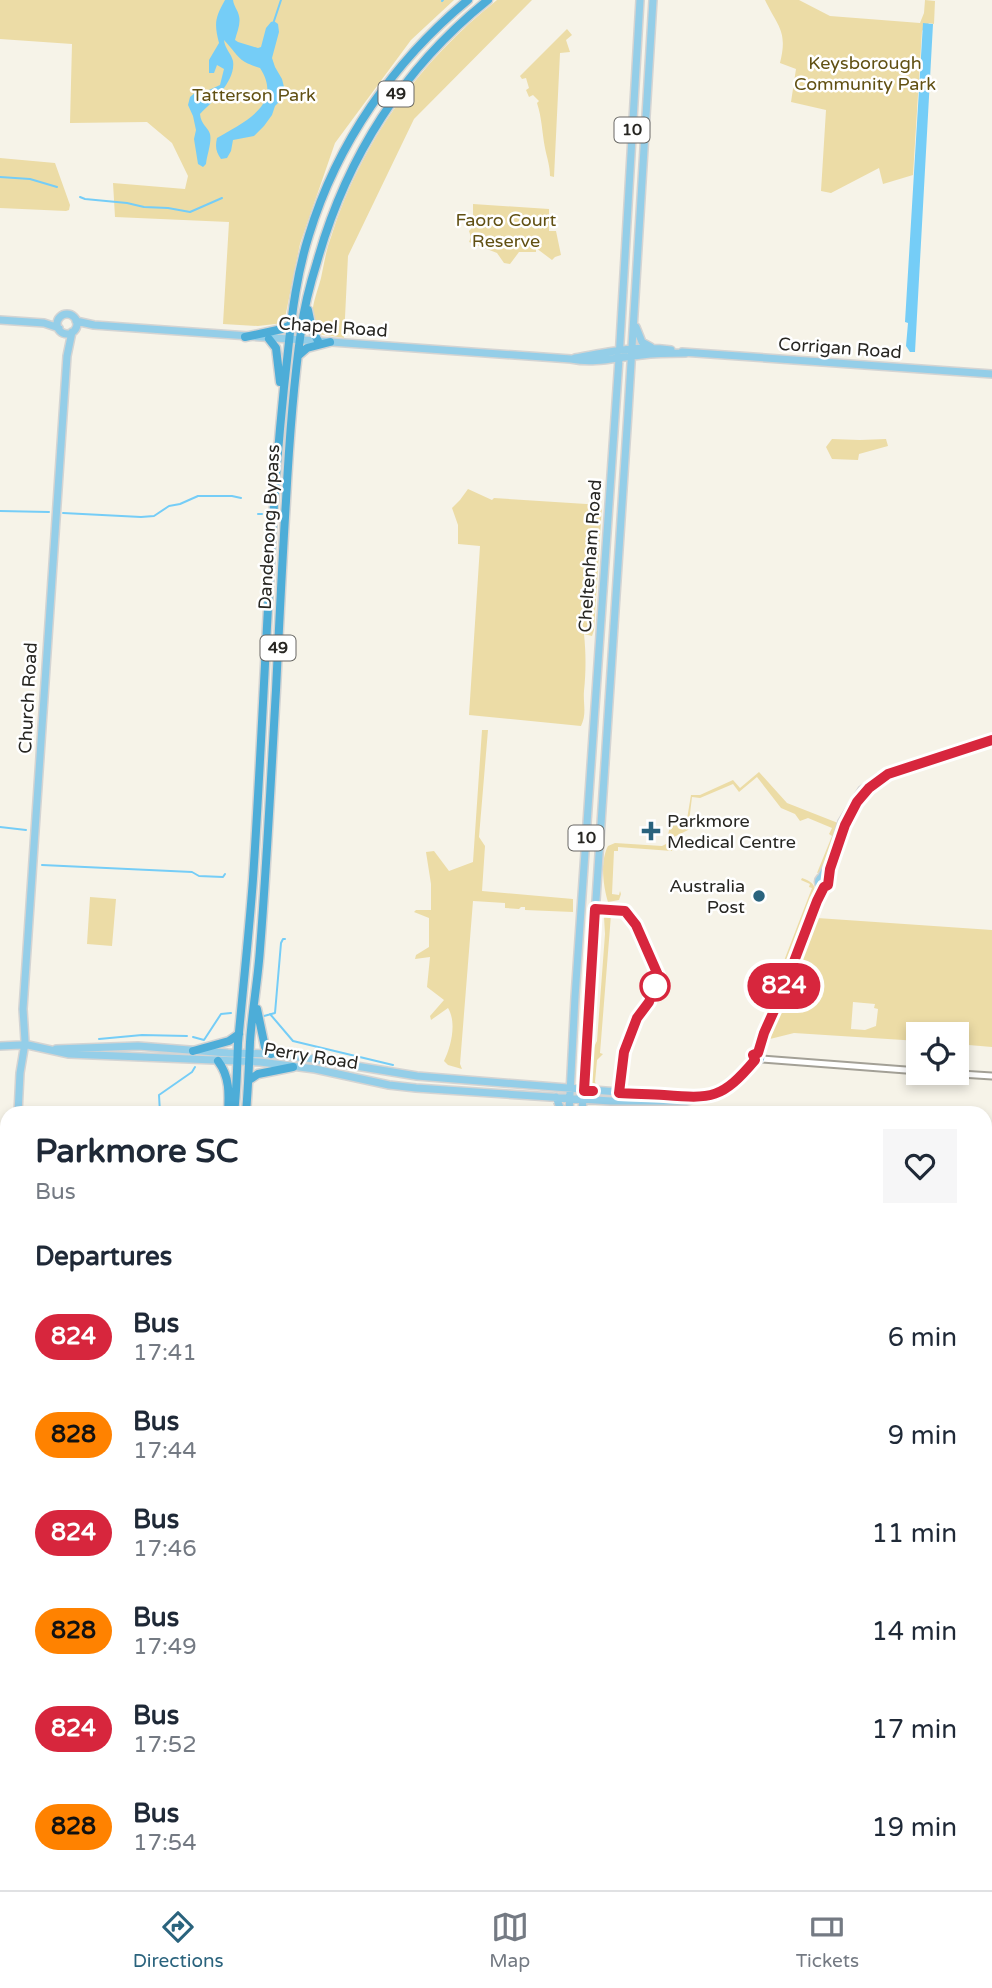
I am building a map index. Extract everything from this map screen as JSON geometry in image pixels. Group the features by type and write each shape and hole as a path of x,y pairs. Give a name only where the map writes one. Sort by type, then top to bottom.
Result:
{"highway":[{"name":"Dandenong Bypass","path":"235,1106 254,861 274,489 290,325 298,278 309,234 326,189 368,111 399,69 443,22 468,0"},
{"name":"Dandenong Bypass","path":"247,1106 265,878 289,444 306,304 333,209 374,128 395,96 429,55 488,0"},
{"path":"306,304 318,341"},
{"path":"245,337 290,325"},
{"path":"269,339 276,348 282,396"},
{"path":"299,355 307,348 330,342"},
{"path":"255,1000 263,1042 267,1052 271,1054"},
{"path":"193,1051 229,1041 239,1034"},
{"path":"218,1061 229,1088 228,1106"},
{"path":"249,1080 258,1074 293,1066"}],"main road":[{"name":"Cheltenham Road","path":"569,1106 640,0"},
{"name":"Cheltenham Road","path":"582,1106 653,0"},
{"path":"0,320 44,323 60,327 75,327 74,317 68,314 63,316 60,327"},
{"path":"634,320 638,336 642,342 652,347"},
{"name":"Church Road","path":"60,327 67,356"},
{"name":"Chapel Road","path":"75,327 300,339 588,362 619,359"},
{"name":"Church Road","path":"18,1106 67,356 75,327"},
{"name":"Corrigan Road","path":"619,359 631,352 652,347 687,353"},
{"name":"Chapel Road","path":"571,359 619,350 631,352"},
{"name":"Corrigan Road","path":"631,352 687,353 992,374"},
{"path":"630,374 645,354"},
{"path":"601,361 611,366 617,377"},
{"path":"598,678 610,679"},
{"path":"594,733 606,734"},
{"path":"583,1095 699,1099 716,1094 740,1078 758,1057 764,1033 822,886 828,885 825,877 844,823 862,796 888,774 992,740"},
{"path":"582,905 595,906"},
{"name":"Perry Road","path":"0,1046 24,1045 79,1055 218,1061 250,1058 416,1088 570,1098 583,1095"},
{"name":"Perry Road","path":"48,1050 138,1046 238,1058"},
{"name":"Perry Road","path":"250,1058 271,1054 307,1058 416,1076 570,1089 583,1095"},
{"path":"536,1086 562,1082 570,1076"},
{"path":"556,1097 559,1106"}],"street":[{"path":"758,1057 906,1070"},
{"path":"969,1075 992,1076"}],"green space":[{"name":"Tatterson Park","path":"0,0 454,0 411,40 335,143 300,244 284,323 258,326 223,324 229,222 115,217 113,183 185,189 188,176 172,143 147,122 70,123 72,44 0,39"},
{"path":"497,0 532,0 414,119 348,256 344,338 318,334 312,322 312,314 326,252 344,202 376,136 396,106 443,49"},
{"name":"Keysborough Community Park","path":"765,0 799,0 830,16 920,23 925,0 935,1 934,24 929,23 922,31 913,175 883,184 879,168 831,193 821,191 826,110 791,102 796,69 780,63 782,36"},
{"path":"567,29 572,35 566,40 570,52 560,53 554,177 550,176 537,103 539,101 533,95 529,97 526,78 522,79 520,76"},
{"path":"0,158 55,163 70,205 69,210 0,208"},
{"name":"Faoro Court Reserve","path":"473,204 549,209 549,231 556,231 561,255 552,260 536,248 536,252 519,252 510,264 504,263 497,253 469,242 469,231 473,227"},
{"path":"832,439 886,439 888,446 859,454 858,460 832,459 826,447"},
{"path":"468,489 492,500 602,505 594,630 592,636 584,634 586,662 581,726 469,715 480,546 458,544 458,525 452,508"},
{"path":"482,730 488,730 479,837 485,846 482,891 573,899 573,912 525,910 525,907 505,908 505,903 473,901 460,1064 462,1069 444,1061 452,1035 448,1008 431,1020 430,1016 444,1000 427,987 430,957 415,959 416,955 429,947 429,918 414,912 431,910 431,884 426,852 434,851 449,871 473,862"},
{"path":"759,772 787,803 838,823 821,872 817,873 832,836 829,834 832,828 808,818 800,821 795,814 781,808 757,777 739,792 733,784 700,798 692,797 688,830 674,837 672,851 618,847 618,851 614,851 612,894 619,895 620,891 621,894 619,900 608,902 603,873 608,846 615,843 662,846 666,844 670,826 686,825 691,795 700,795 733,780 740,788"},
{"path":"802,878 813,885 815,898 788,964 768,1007 764,1008 812,888 801,880"},
{"path":"90,897 116,899 112,946 87,944"},
{"path":"611,915 600,1053 603,1054 597,1060 595,1082 599,1088 594,1088 590,1065 597,1041 604,917"},
{"path":"817,918 992,930 992,1047 969,1045 969,1022 906,1022 906,1040 794,1033 770,1039","holes":["853,1002 875,1004 874,1008 878,1009 876,1026 865,1030 851,1029"]}],"water":[{"path":"225,0 233,0 238,14 239,25 235,40 238,42 261,47 266,28 274,21 278,24 279,32 272,58 282,79 283,98 254,136 233,140 227,158 221,159 216,149 217,138 258,111 267,92 266,81 260,68 242,60 224,40 233,61 233,68 222,90 200,114 210,137 206,164 203,167 198,164 194,139 196,130 188,105 190,97 197,91 220,85 224,69 217,65 214,73 209,73 209,60 219,43 216,21"},
{"path":"923,23 933,24 915,352 910,352 906,346 908,323 905,322"}],"waterway":[{"path":"274,21 281,0"},
{"path":"0,177 30,179 57,187"},
{"path":"80,197 190,212 222,198"},
{"path":"63,513 154,516 169,506 198,496 241,498"},
{"path":"0,511 49,512"},
{"path":"0,827 26,830"},
{"path":"42,865 192,872 199,876 223,877 225,874"},
{"path":"264,1016 275,1013 281,943 285,939"},
{"path":"193,1037 204,1040 221,1014 231,1013"},
{"path":"270,1014 293,1041 393,1065"},
{"path":"99,1039 142,1035 187,1036"},
{"path":"160,1106 159,1095 192,1072 195,1067"}],"bus line":[{"name":"824","path":"593,1091 584,1091 595,909 625,911 634,920 658,975 649,1002 637,1018 624,1052 619,1093 699,1099 716,1094 735,1083 755,1060 753,1055 758,1053 817,901 824,887 828,885 830,869 845,825 857,802 888,774 992,740"}],"place":[{"name":"Parkmore Medical Centre","path":"651,831"},
{"name":"Australia Post","path":"759,896"}]}
